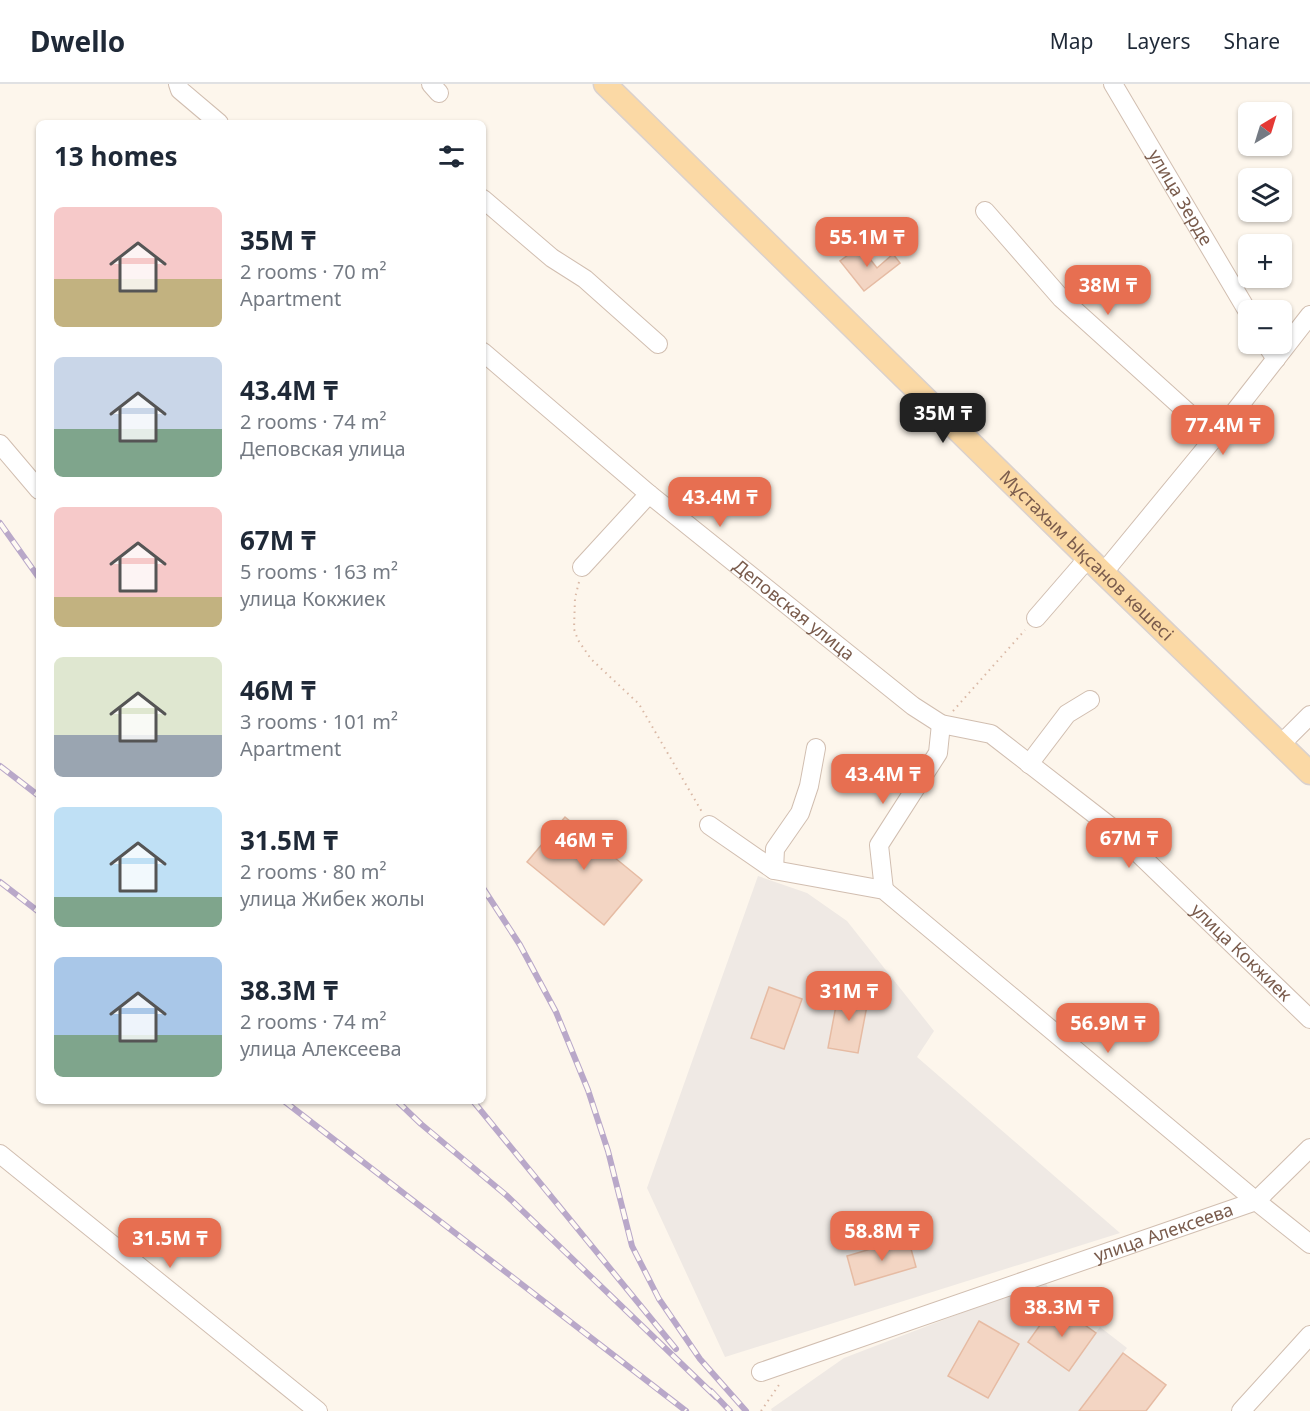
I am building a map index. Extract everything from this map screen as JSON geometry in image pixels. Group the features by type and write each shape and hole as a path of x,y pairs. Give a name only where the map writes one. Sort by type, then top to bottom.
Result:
{"main road":[{"name":"Мұстахым Ықсанов көшесі","path":"605,84 1310,773"}],"street":[{"path":"178,84 180,90 215,120"},
{"name":"улица Зерде","path":"1113,84 1241,300"},
{"path":"486,202 552,258 585,279 658,344"},
{"path":"985,211 1061,298 1215,437"},
{"path":"1292,332 1310,315"},
{"path":"1036,618 1096,565 1215,437 1269,354"},
{"name":"Деповская улица","path":"486,355 648,494 913,706 941,724"},
{"path":"0,444 36,486"},
{"path":"582,567 648,494"},
{"path":"1029,764 1067,714 1090,700"},
{"path":"1281,744 1310,715"},
{"path":"884,890 879,845 938,753 941,724"},
{"name":"улица Кокжиек","path":"941,724 991,734 1111,827 1310,1019"},
{"path":"774,870 775,849 800,813 809,786 816,748"},
{"path":"709,825 774,870 884,890 1310,1244"},
{"name":"улица Алексеева","path":"761,1372 1256,1201 1310,1148"},
{"path":"0,1154 318,1411"},
{"path":"1241,1411 1310,1335"}],"path":[{"path":"582,567 575,598 573,629 578,640 591,660 639,704 709,825"},
{"path":"941,724 1036,618"},
{"path":"761,1411 797,1360"}],"shaded area":[{"path":"758,876 807,893 847,921 934,1031 917,1057 1120,1233 725,1357 647,1188"},
{"path":"1045,1281 1055,1304 1095,1333 1100,1327 1127,1348 1123,1353 1166,1385 1146,1411 772,1411 771,1409 844,1358"}],"building":[{"path":"860,246 877,268 893,254 900,263 864,291 840,261"},
{"path":"565,817 642,880 604,925 527,862"},
{"path":"769,987 802,999 784,1049 751,1038"},
{"path":"839,990 869,995 858,1053 828,1048"},
{"path":"908,1238 916,1267 855,1285 847,1256"},
{"path":"1055,1304 1096,1333 1069,1371 1028,1342"},
{"path":"979,1321 1019,1344 988,1398 948,1376"},
{"path":"1123,1353 1166,1385 1146,1411 1079,1411"}],"railway":[{"path":"0,523 36,574"},
{"path":"0,766 36,794"},
{"path":"0,882 36,910"},
{"path":"486,893 520,945 556,1012 588,1090 608,1151 632,1246 659,1299 700,1359 746,1411"},
{"path":"288,1104 686,1411"},
{"path":"400,1104 506,1195 716,1397"},
{"path":"475,1104 676,1349"},
{"path":"711,1391 730,1411"}]}
